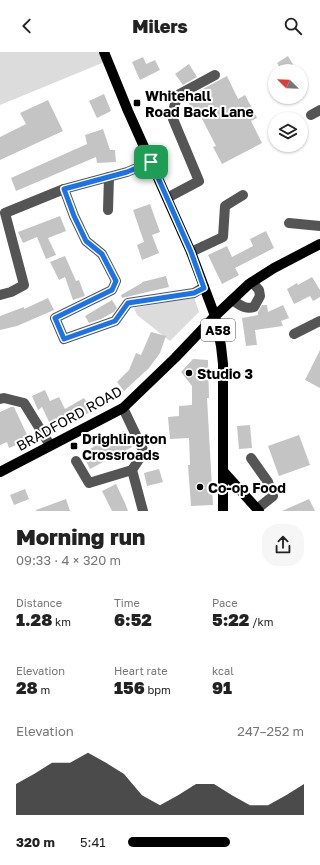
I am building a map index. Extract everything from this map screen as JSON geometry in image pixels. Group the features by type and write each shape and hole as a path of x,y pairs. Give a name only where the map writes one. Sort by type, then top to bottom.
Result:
{"main road":[{"path":"105,57 151,162"},
{"name":"A58","path":"151,162 191,252 216,316 221,346 222,364 223,511"},
{"name":"BRADFORD ROAD","path":"0,472 123,408 252,282 274,268 320,244"},
{"path":"223,471 258,510"}],"street":[{"path":"167,198 199,181 173,119 174,107 178,95 215,75"},
{"path":"311,115 320,110"},
{"path":"0,296 12,292 24,285 3,213 64,189 127,172 151,162"},
{"path":"108,210 109,177"},
{"path":"64,189 74,216 86,241 102,254 116,281 112,290 55,318 64,339 115,321 128,303 194,293 204,288"},
{"path":"191,252 223,237 225,206 243,195"},
{"path":"289,223 320,226"},
{"path":"232,300 245,308 254,307 260,296 258,290 252,282"},
{"path":"294,334 320,321"},
{"path":"0,399 4,398 24,403 50,445"},
{"path":"76,461 89,484 132,470 144,452 123,408"},
{"path":"252,458 268,482 273,496 258,510"},
{"path":"132,470 143,511"}],"shaded area":[{"path":"0,52 104,52 107,61 0,105"},
{"path":"194,297 199,312 170,341 137,315 134,308"}],"building":[{"path":"288,56 293,64 278,64"},
{"path":"143,57 146,64 155,60 160,70 140,80 132,62"},
{"path":"189,64 197,77 183,85 175,74"},
{"path":"227,76 238,99 245,95 257,118 251,121 262,143 222,164 213,147 216,146 199,113 195,115 186,98"},
{"path":"104,94 111,111 97,118 89,101"},
{"path":"48,100 63,131 0,160 0,137 26,124 20,113"},
{"path":"103,129 110,150 115,150 116,162 97,163 96,157 16,191 11,178 87,144 85,135"},
{"path":"150,204 160,232 152,235 159,253 142,260 137,245 144,242 133,210"},
{"path":"60,216 66,231 48,238 56,255 46,259 37,237 23,243 18,232"},
{"path":"266,231 274,248 235,268 239,275 222,284 208,255 227,246 232,257 253,246 250,239"},
{"path":"65,256 76,281 79,280 85,296 73,300 65,277 59,280 50,262"},
{"path":"166,276 169,287 122,298 121,295 142,282"},
{"path":"312,277 320,290 320,297 313,301 310,296 294,304 287,289"},
{"path":"48,298 54,310 17,326 0,330 0,316 24,307 24,309"},
{"path":"112,300 117,308 114,312 89,323 85,316"},
{"path":"262,305 267,305 268,312 283,305 289,318 281,321 283,326 255,330 257,345 246,346 242,318 258,315"},
{"path":"151,332 166,336 160,353 149,368 124,391 117,382 129,370 136,353 141,355"},
{"path":"320,350 320,388 305,380"},
{"path":"193,359 208,360 209,398 207,398 213,505 191,506 188,465 190,465 189,438 170,439 168,417 179,416 179,406 192,405 192,386 181,372"},
{"path":"45,390 50,401 59,397 65,409 84,398 92,411 83,416 81,412 51,426 42,407 38,410 32,396"},
{"path":"14,407 29,439 9,448 7,442 0,445 0,412"},
{"path":"250,425 252,448 239,449 237,426"},
{"path":"124,431 132,447 90,469 82,453"},
{"path":"299,435 310,465 279,476 268,446"},
{"path":"159,469 163,482 147,486 144,473"},
{"path":"116,484 128,511 112,511 102,491"},
{"path":"25,489 29,499 14,505 10,495"},
{"path":"66,499 70,511 36,511 36,510"},
{"path":"309,499 315,511 282,511"}],"place":[{"name":"Whitehall Road Back Lane","path":"137,103"},
{"name":"Studio 3","path":"189,373"},
{"name":"Drighlington Crossroads","path":"74,446"},
{"name":"Co-op Food","path":"200,487"}],"route":[{"path":"151,162 191,252 204,288 194,293 128,303 115,321 64,339 55,318 112,290 116,281 102,254 86,241 74,216 64,189 127,172 151,162"}]}
